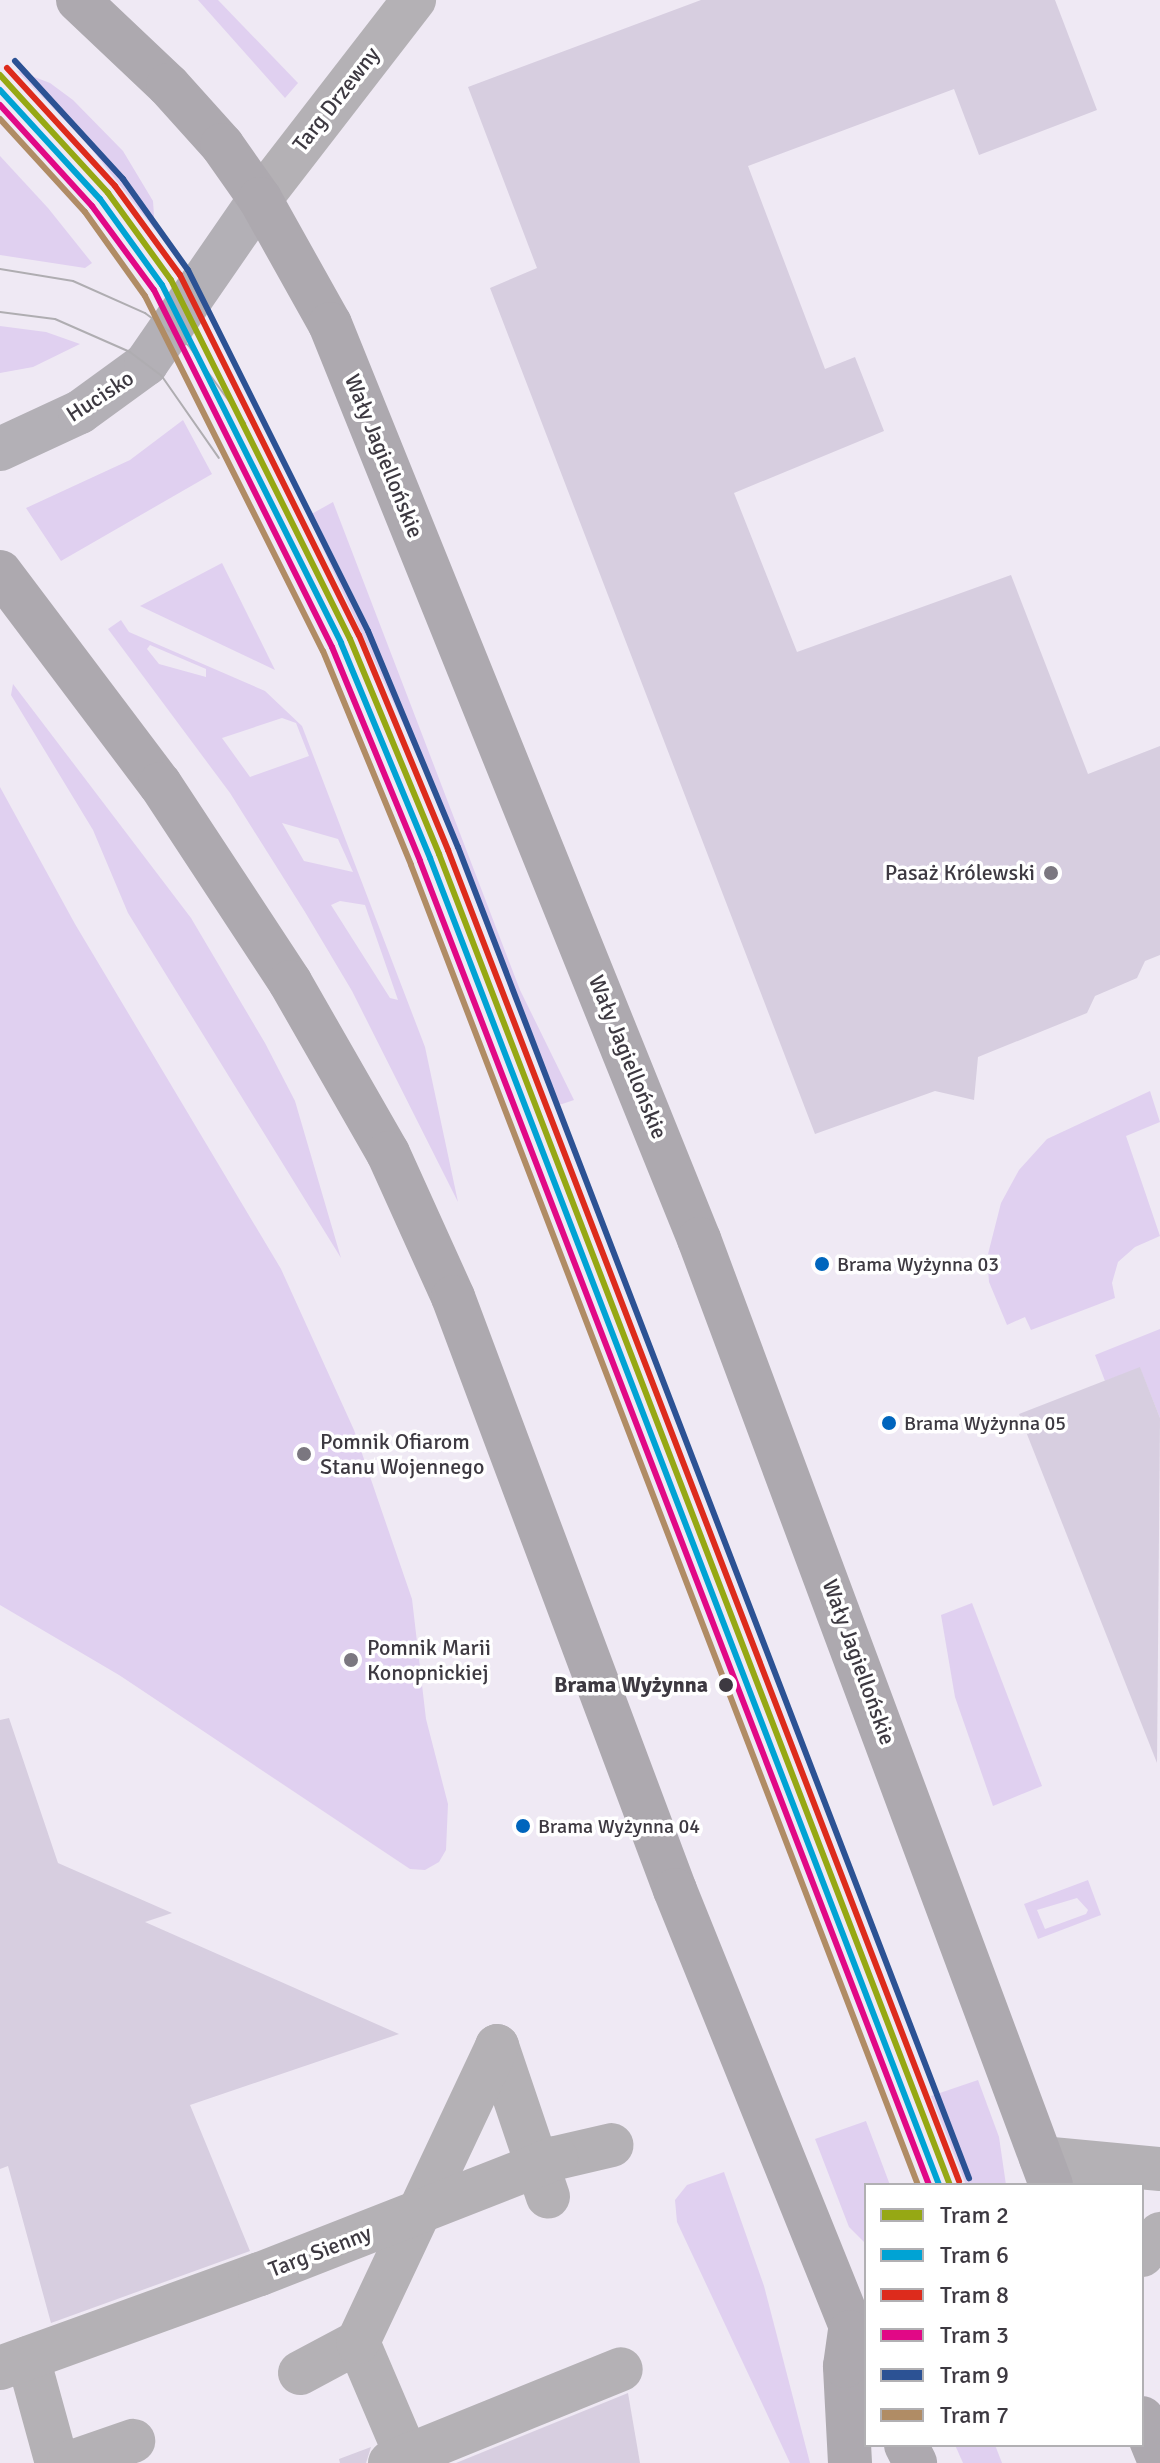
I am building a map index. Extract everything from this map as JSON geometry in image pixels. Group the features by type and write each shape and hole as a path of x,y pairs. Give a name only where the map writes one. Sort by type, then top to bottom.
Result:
{"main road":[{"name":"Wały Jagiellońskie","path":"78,0 168,85 222,145 260,199 330,324 567,904 788,1468 1046,2172"},
{"name":"Hucisko","path":"0,449 80,412 146,364 260,199"},
{"path":"0,572 160,784 244,910 342,1070 404,1185 453,1297 675,1890 861,2340 845,2366 850,2463"},
{"path":"1144,2423 1160,2462"}],"street":[{"name":"Targ Drzewny","path":"260,199 414,0"},
{"path":"300,2373 358,2342 497,2046 552,2178"},
{"name":"Targ Sienny","path":"57,2463 14,2363 260,2274 552,2178 612,2145"},
{"path":"1046,2172 1160,2169"},
{"path":"1144,2253 1160,2234"},
{"path":"358,2342 394,2450 595,2374"},
{"path":"69,2463 133,2441"}],"shaded area":[{"path":"198,0 218,0 298,83 285,98"},
{"path":"16,70 50,83 73,100 123,151 153,201 155,230 86,142"},
{"path":"0,156 48,208 92,263 85,268 0,255"},
{"path":"0,326 46,332 80,344 33,367 0,373"},
{"path":"183,420 212,474 61,561 26,508 130,460"},
{"path":"333,502 520,990 574,1100 556,1106 425,772 308,516"},
{"path":"222,563 275,670 140,606"},
{"path":"121,620 129,632 265,691 302,726 425,1047 458,1202 352,991 305,912 230,793 108,629","holes":["150,645 206,669 206,677 159,664 147,649","282,718 296,723 309,756 250,777 222,738","282,823 338,839 353,872 304,861","340,901 365,905 398,1000 390,998 331,905"]},
{"path":"13,684 191,918 265,1043 295,1101 341,1258 128,913 93,830 11,695"},
{"path":"0,787 75,924 281,1269 354,1430 412,1599 426,1719 448,1804 446,1850 439,1862 425,1870 410,1869 119,1675 0,1605"},
{"path":"1150,1091 1160,1122 1126,1136 1160,1236 1135,1247 1118,1262 1112,1283 1115,1298 1031,1330 1025,1317 1007,1325 989,1282 987,1258 1001,1203 1019,1170 1047,1139"},
{"path":"1160,1329 1160,1418 1140,1368 1105,1381 1095,1355"},
{"path":"972,1603 1042,1786 993,1806 955,1697 941,1615"},
{"path":"1088,1880 1101,1915 1038,1939 1024,1904","holes":["1077,1898 1088,1910 1086,1914 1045,1929 1037,1910"]},
{"path":"978,2080 999,2137 1006,2183 965,2183 931,2096"},
{"path":"866,2121 889,2183 864,2183 864,2242 849,2227 815,2139"},
{"path":"724,2172 764,2286 810,2463 790,2463 677,2222 675,2200 687,2185"},
{"path":"956,2447 996,2447 1002,2463 963,2463"}],"building":[{"path":"701,0 1055,0 1097,110 979,155 954,89 748,166 825,369 855,357 884,431 734,493 797,652 1011,575 1088,774 1160,746 1160,955 1145,961 1137,978 1095,996 1087,1013 978,1057 974,1100 935,1091 815,1134 490,288 537,268 468,87"},
{"path":"1140,1367 1160,1418 1157,1763 1019,1414"},
{"path":"9,1718 58,1863 172,1913 145,1922 399,2034 190,2105 250,2251 51,2323 8,2166 0,2169 0,1720"},
{"path":"628,2393 640,2463 456,2463"},
{"path":"371,2447 366,2463 340,2463 339,2459"}],"tram line":[{"name":"9","path":"15,61 123,179 188,270 368,631 458,847 969,2178"},
{"name":"8","path":"7,68 115,186 180,275 359,635 448,850 959,2181"},
{"name":"2","path":"0,75 108,193 171,280 350,639 439,854 949,2183"},
{"name":"6","path":"0,90 100,199 162,285 341,643 430,858 938,2183"},
{"name":"3","path":"0,105 92,206 154,290 332,647 420,861 928,2183"},
{"name":"7","path":"0,119 85,212 145,296 323,651 411,865 917,2183"},
{"path":"0,269 73,281 145,313 188,345 245,423"},
{"path":"0,312 55,319 130,352 161,375 219,458"}],"place":[{"name":"Pasaż Królewski","path":"1051,873"},
{"name":"Brama Wyżynna 03","path":"822,1264"},
{"name":"Brama Wyżynna 05","path":"889,1423"},
{"name":"Pomnik Ofiarom Stanu Wojennego","path":"304,1454"},
{"name":"Pomnik Marii Konopnickiej","path":"351,1660"},
{"name":"Brama Wyżynna","path":"726,1685"},
{"name":"Brama Wyżynna 04","path":"523,1826"}]}
